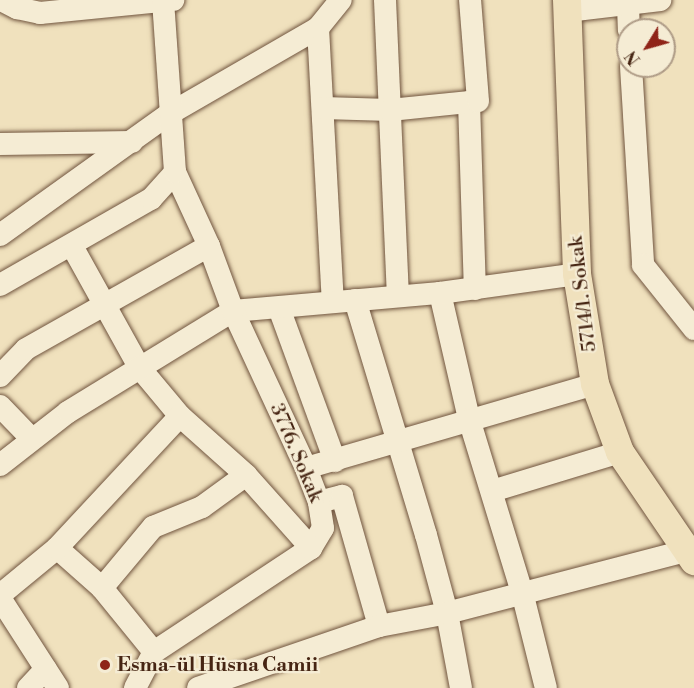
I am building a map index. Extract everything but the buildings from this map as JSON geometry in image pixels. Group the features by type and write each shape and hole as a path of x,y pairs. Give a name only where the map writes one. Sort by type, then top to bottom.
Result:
{"main road":[{"name":"5714/1. Sokak","path":"567,5 576,274 595,384 620,452 691,556"}],"street":[{"path":"2,0 17,9 40,13 173,0"},
{"name":"3776. Sokak","path":"163,0 169,114 175,172 319,502 323,528 311,548"},
{"path":"0,235 169,114 318,28 341,0"},
{"path":"385,0 398,295"},
{"path":"323,108 390,110 478,101 470,0"},
{"path":"567,5 628,4 660,0"},
{"path":"628,4 629,18"},
{"path":"318,28 323,108 344,300 397,442 447,613 461,688"},
{"path":"632,78 643,265 694,329"},
{"path":"469,102 475,289"},
{"path":"6,140 132,142"},
{"path":"0,285 151,199 175,172"},
{"path":"72,246 139,367 180,417 246,475 311,548 154,652 135,688"},
{"path":"0,376 26,349 209,246"},
{"path":"0,465 31,438 139,367 234,311 440,293 576,274"},
{"path":"440,293 469,419 522,592 546,688"},
{"path":"279,308 335,461"},
{"path":"306,468 595,384"},
{"path":"0,406 31,438"},
{"path":"58,688 0,597 57,548 180,417"},
{"path":"492,491 620,452"},
{"path":"102,588 153,527 202,507 246,475"},
{"path":"319,502 342,496 379,626"},
{"path":"57,548 102,588 154,652"},
{"path":"198,688 379,626 447,613 522,592 691,556"},
{"path":"28,688 46,669"}],"place":[{"name":"Esma-ül Hüsna Camii","path":"105,665"}]}
